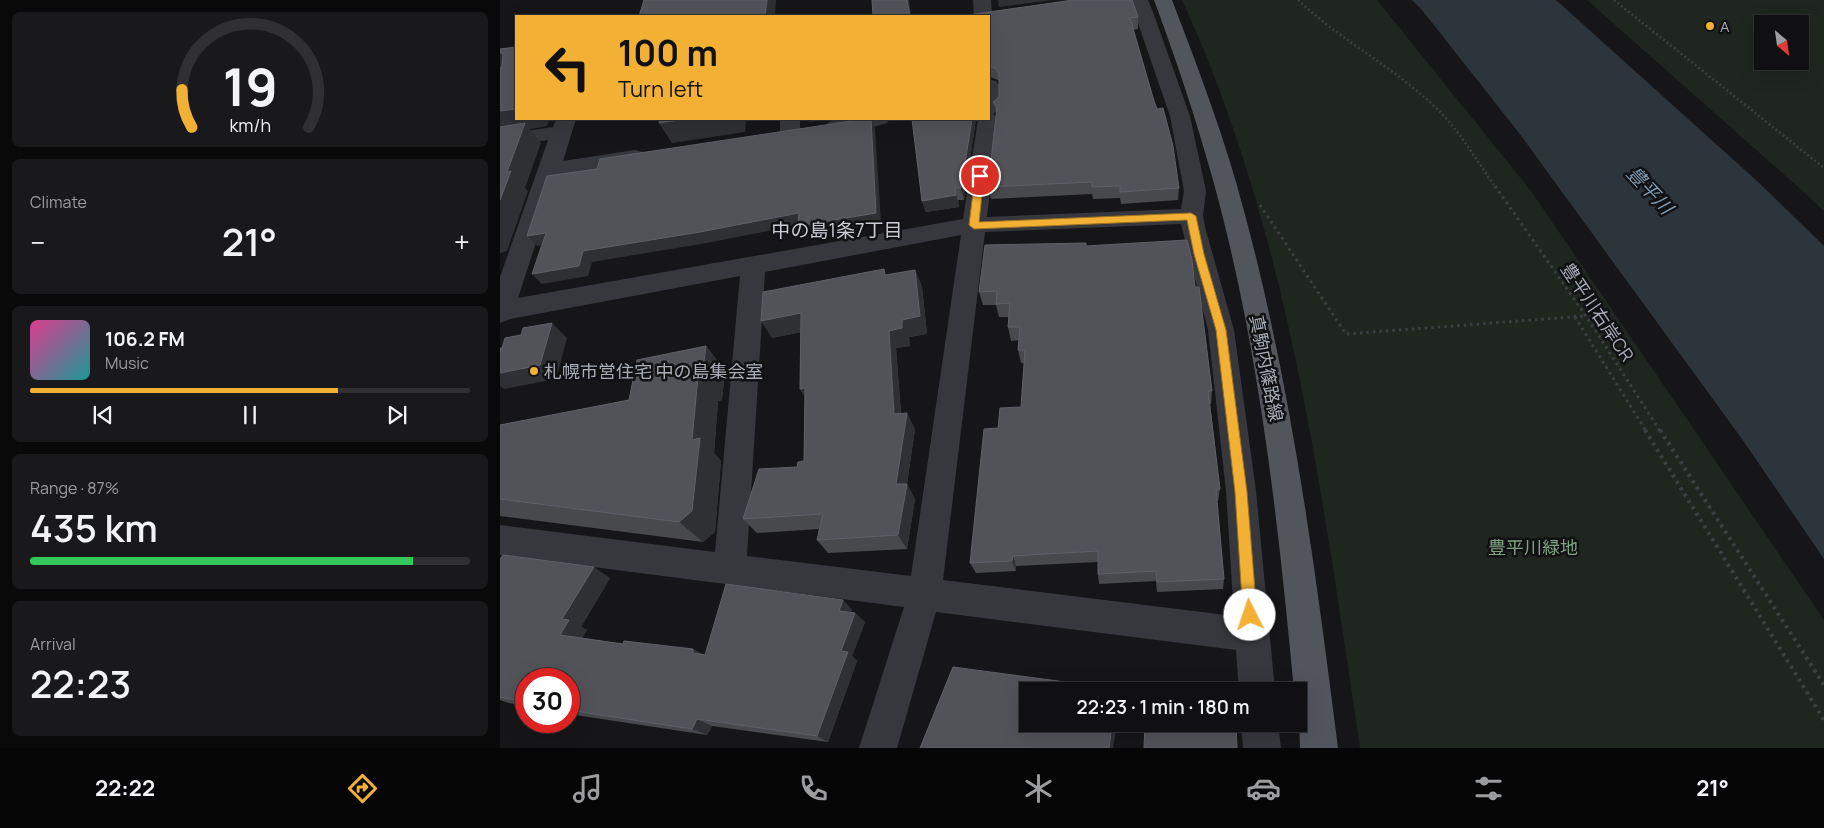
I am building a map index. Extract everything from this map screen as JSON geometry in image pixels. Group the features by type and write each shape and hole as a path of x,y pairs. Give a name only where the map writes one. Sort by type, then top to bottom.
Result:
{"main road":[{"name":"真駒内篠路線","path":"1163,0 1207,116 1248,270 1272,388 1290,505 1319,748"}],"street":[{"path":"982,0 984,15"},
{"path":"1138,0 1144,12 1180,116 1195,191 1191,216 1199,254 1222,339 1241,492 1255,682"},
{"path":"990,15 1003,14"},
{"path":"795,129 872,120"},
{"path":"878,748 925,593 987,120"},
{"path":"564,125 500,312 974,225 1191,216"},
{"path":"500,141 564,125"},
{"path":"548,170 657,153"},
{"path":"730,568 753,265"},
{"path":"500,540 1251,635"},
{"path":"1261,732 1262,748"}],"path":[{"name":"豊平川右岸CR","path":"1298,0 1324,26 1412,87 1442,113 1508,203 1586,316 1824,685"},
{"path":"1614,0 1824,168"},
{"path":"1258,202 1346,334 1586,316"},
{"path":"1575,317 1824,720"}],"green space":[{"name":"豊平川緑地","path":"1182,0 1377,0 1531,191 1824,620 1824,748 1360,748 1315,462 1297,367 1276,273 1250,180 1219,89"},
{"path":"1587,0 1824,0 1824,211 1797,186"}],"water":[{"name":"豊平川","path":"1412,0 1556,0 1757,181 1824,246 1824,559 1742,439 1519,133 1422,10"}],"building":[{"path":"644,0 767,0 765,15 639,15"},
{"path":"872,0 907,0 910,15 873,15"},
{"path":"1073,0 1132,0 1138,17 1130,18 1154,101 1157,109 1163,108 1173,146 1179,188 1120,192 1120,186 1092,187 1092,182 988,187 997,107 993,102 999,97 999,73 995,68 990,66 990,15 968,15"},
{"path":"515,47 515,109 500,111 500,68 502,67 503,53 500,53 500,49"},
{"path":"660,120 679,120 659,123"},
{"path":"858,120 871,120 876,213 798,226 799,213 700,232 583,251 579,266 532,274 546,233 527,236 547,176 597,169 600,159"},
{"path":"912,120 972,120 961,188 955,188 956,195 922,201"},
{"path":"525,123 507,172 511,171 500,200 500,127"},
{"path":"1187,240 1192,260 1195,287 1199,287 1212,391 1208,391 1220,489 1216,490 1224,579 1157,582 1156,571 1098,574 1098,551 1013,556 1012,561 970,563 984,429 998,428 1000,408 1021,407 1025,350 1018,350 1020,327 1008,327 1010,303 996,304 997,291 979,292 985,245 1086,243 1086,246"},
{"path":"884,269 885,275 915,270 920,316 902,320 902,328 889,331 894,414 907,413 896,484 907,484 898,535 817,540 823,514 743,519 759,469 797,467 798,462 804,461 805,388 800,389 801,313 761,321 763,292"},
{"path":"552,323 540,365 500,373 500,348 502,348 505,338 521,335 523,328"},
{"path":"706,346 702,376 698,376 692,440 700,438 692,511 679,522 500,499 500,425 629,400 637,360"},
{"path":"503,555 594,567 562,619 569,620 560,635 623,644 624,641 693,649 693,653 705,655 726,584 843,600 839,611 855,613 841,651 848,652 817,736 697,719 692,729 580,712 580,668 515,668 515,700 500,697 500,559"},
{"path":"953,667 1066,682 1019,682 1019,732 1111,732 1109,748 920,748"},
{"path":"1145,732 1236,732 1237,748 1144,748"}],"place":[{"name":"A","path":"1710,26"},
{"name":"札幌市営住宅 中の島集会室","path":"534,371"}],"district":[{"name":"中の島1条7丁目","path":"837,230"}],"route":[{"path":"980,176 974,225 1191,216 1199,254 1221,330 1228,377 1241,492 1250,615"}]}
